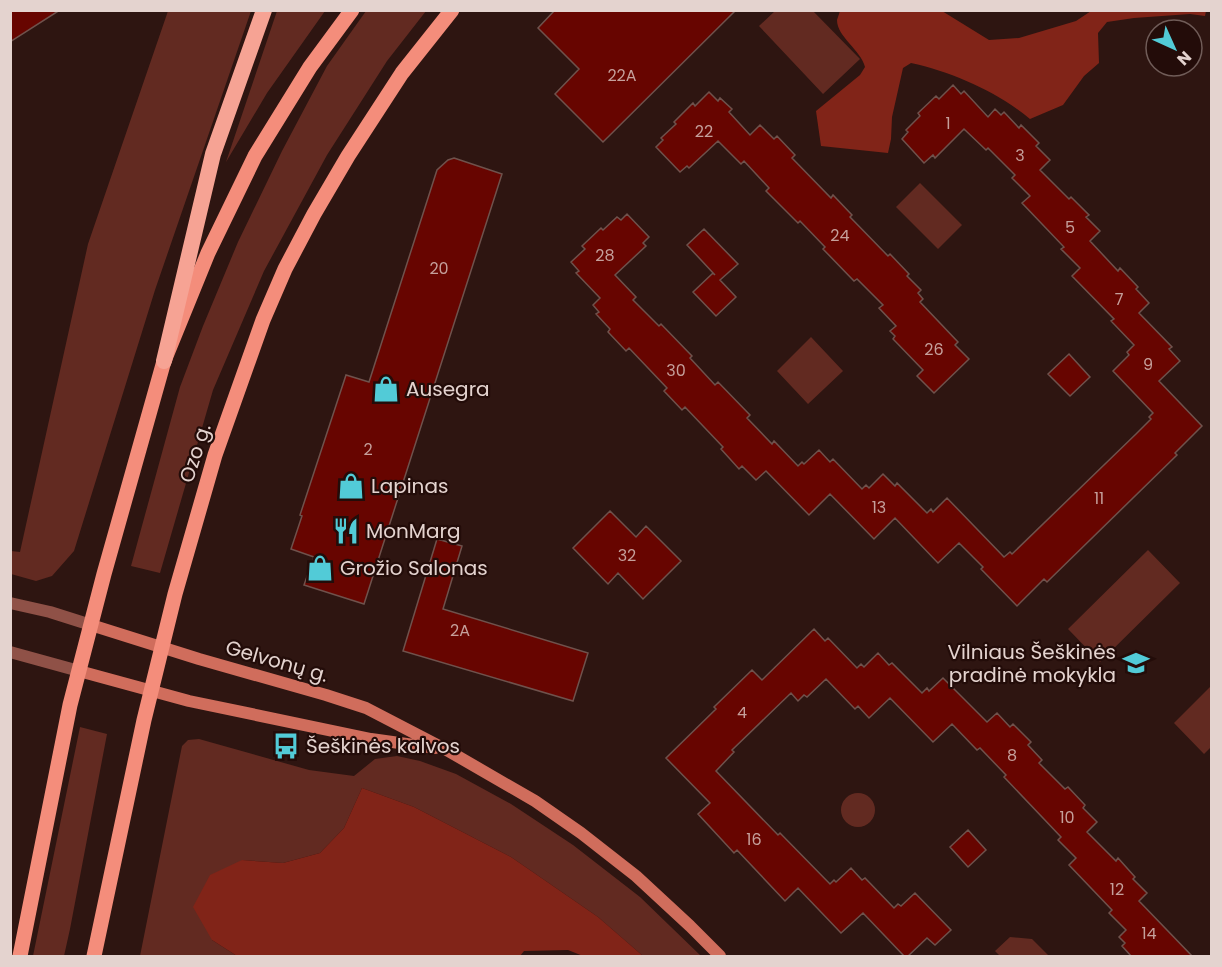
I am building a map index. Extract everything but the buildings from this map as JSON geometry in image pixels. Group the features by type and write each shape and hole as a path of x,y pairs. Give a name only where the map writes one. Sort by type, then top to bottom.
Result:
{"highway":[{"path":"164,361 213,154 264,10"}],"main road":[{"path":"20,957 70,705 164,361 208,253 255,156 310,67 351,10"},
{"name":"Ozo g.","path":"94,957 151,690 175,594 215,454 263,320 285,269 314,214 354,147 402,73 452,10"},
{"name":"Gelvonų g.","path":"91,625 366,708 445,749 535,801 581,833 636,876 720,957"},
{"name":"Gelvonų g.","path":"79,671 189,701 324,730 445,749"}],"street":[{"path":"10,603 91,625"},
{"path":"10,652 79,671"}],"shaded area":[{"path":"168,11 251,11 155,290 74,551 52,576 36,581 11,574 11,551 20,552 88,244"},
{"path":"277,11 325,11 267,93 226,162"},
{"path":"366,11 426,11 387,61 327,155 264,271 213,390 160,573 131,566 180,387 238,242 327,66"},
{"path":"775,11 813,11 860,59 823,94 759,26"},
{"path":"840,11 942,11 989,40 1019,38 1076,21 1091,11 1206,11 1205,16 1190,14 1107,22 1098,33 1099,63 1084,76 1063,105 1030,119 1004,100 974,84 911,63 903,68 892,117 888,153 821,146 816,111 860,75 865,67 838,26"},
{"path":"920,183 962,225 938,249 896,207"},
{"path":"811,337 843,371 808,404 777,371"},
{"path":"1148,550 1180,583 1100,662 1068,629"},
{"path":"1211,686 1211,747 1204,754 1174,723"},
{"path":"80,727 107,734 70,929 64,956 33,956"},
{"path":"199,739 309,770 354,776 375,759 397,756 420,761 456,774 511,804 573,845 640,897 701,956 643,956 598,917 511,857 414,807 362,788 344,828 320,853 283,863 242,860 212,940 237,956 140,956 182,746 188,740"},
{"path":"362,788 414,807 511,857 598,917 643,956 583,956 568,950 524,951 520,956 237,956 212,940 193,907 210,875 242,860 283,863 320,853 344,828"},
{"path":"858,793 870,798 875,810 870,822 858,827 846,822 841,810 846,798"},
{"path":"1010,937 1032,939 1049,956 1000,956 995,951"}],"place":[{"name":"Ausegra","path":"386,389"},
{"name":"Lapinas","path":"351,486"},
{"name":"MonMarg","path":"346,531"},
{"name":"Grožio Salonas","path":"320,568"},
{"name":"Vilniaus Šeškinės pradinė mokykla","path":"1136,663"},
{"name":"Šeškinės kalvos","path":"286,746"}]}
